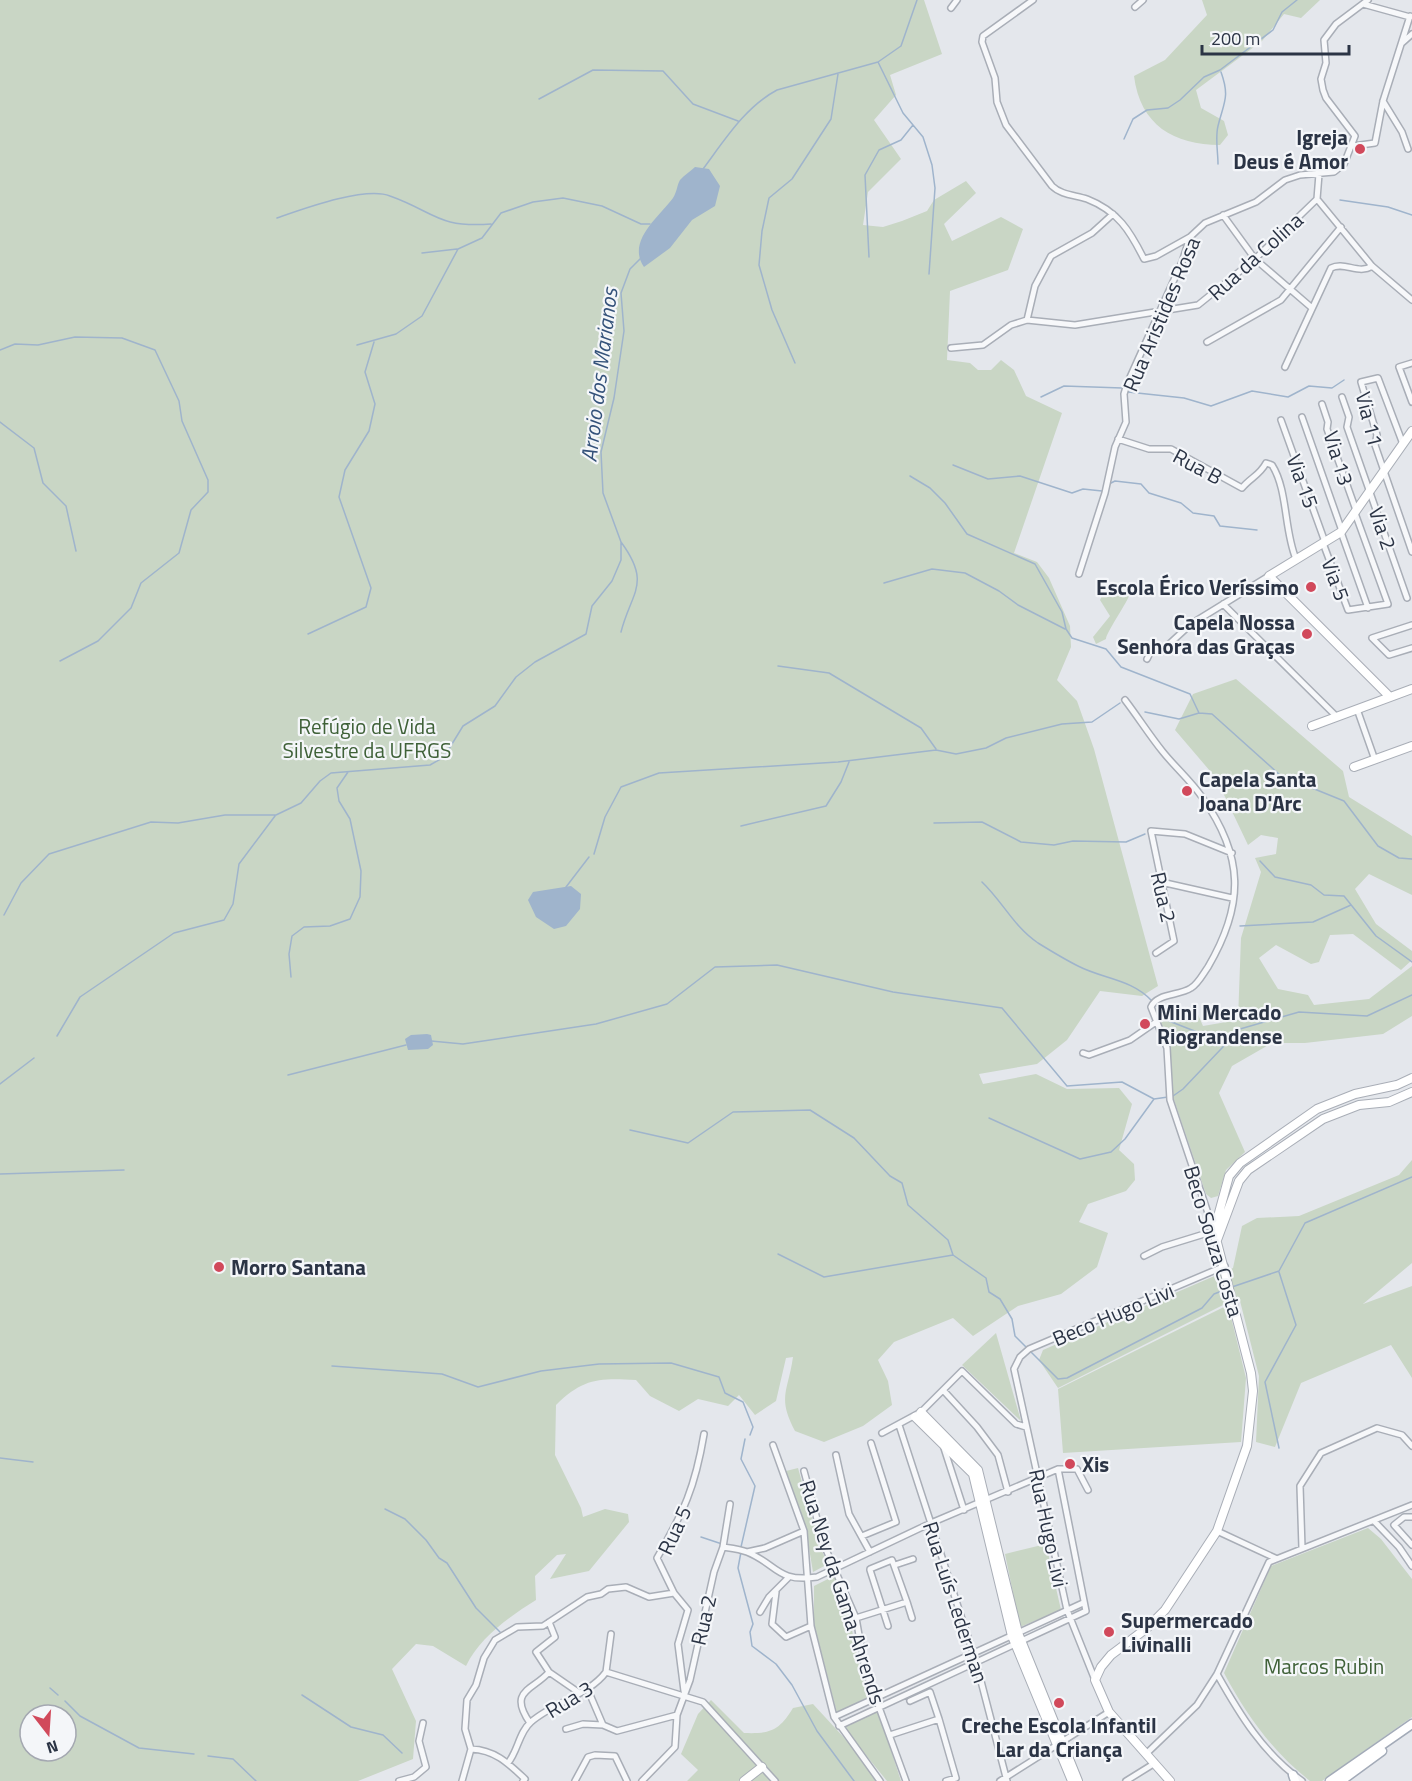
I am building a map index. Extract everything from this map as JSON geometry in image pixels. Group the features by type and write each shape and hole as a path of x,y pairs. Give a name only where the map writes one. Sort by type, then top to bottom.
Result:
{"main road":[{"path":"1330,1781 1412,1724"},
{"path":"1341,1781 1412,1731"}],"street":[{"path":"951,8 957,0"},
{"path":"1033,0 984,36 982,42 995,78 997,102 1006,125 1056,190 1088,199 1113,214 1129,228 1144,258 1156,256 1190,237"},
{"path":"1135,7 1143,0"},
{"path":"1363,4 1411,17 1383,101 1375,143 1353,146 1355,136 1350,126 1326,98 1323,90 1321,79 1326,63 1324,40 1336,24 1368,0"},
{"path":"1401,44 1412,34"},
{"path":"1383,101 1402,132 1408,149"},
{"name":"Rua Aristides Rosa","path":"1079,574 1106,493 1118,439 1126,422 1124,394 1127,384 1182,262 1190,237 1205,223 1256,202 1285,180 1300,175 1335,171 1344,164 1353,146"},
{"path":"1317,199 1319,174"},
{"name":"Rua da Colina","path":"1027,320 1075,325 1198,305 1207,301 1256,259 1317,199 1372,266 1412,300"},
{"path":"951,348 983,345 1011,325 1027,320 1035,286 1051,256 1092,233 1113,214"},
{"path":"1223,215 1256,259 1312,308"},
{"path":"1207,342 1248,321 1281,300 1341,227"},
{"path":"1285,367 1334,266 1364,270 1372,266"},
{"path":"1412,363 1399,367 1412,402"},
{"name":"Via 11","path":"1384,472 1361,382 1378,378 1403,444"},
{"name":"Via 2","path":"1342,397 1349,417 1347,427 1407,598"},
{"name":"Via 13","path":"1322,404 1328,423 1327,429 1388,604"},
{"path":"1302,417 1368,608"},
{"name":"Via 15","path":"1281,420 1324,543"},
{"path":"1147,659 1151,651 1167,646 1191,624 1341,532 1412,431"},
{"name":"Rua B","path":"1118,439 1149,449 1171,449 1242,488 1248,480 1261,473 1266,463 1274,468 1290,546 1296,559"},
{"path":"1384,472 1412,552"},
{"name":"Via 5","path":"1324,543 1347,609 1388,604"},
{"path":"1269,576 1390,697"},
{"path":"1223,604 1337,717"},
{"path":"1412,625 1372,638 1390,655 1412,648"},
{"path":"1312,726 1412,689"},
{"path":"1083,1053 1089,1055 1130,1040 1156,1022 1151,1007 1153,1004 1194,987 1207,968 1222,938 1236,873 1224,832 1201,795 1162,752 1125,700"},
{"path":"1357,709 1375,760"},
{"path":"1354,768 1412,747"},
{"name":"Rua 2","path":"1156,953 1174,942 1151,831 1185,834 1232,853"},
{"path":"1161,882 1232,898"},
{"name":"Beco Souza Costa","path":"1095,1680 1111,1655 1148,1628 1165,1610 1217,1531 1247,1446 1253,1391 1251,1373 1225,1266 1170,1100 1167,1048 1156,1022"},
{"path":"1144,1256 1162,1247 1214,1231 1229,1176 1240,1163 1317,1109 1355,1094 1397,1085 1412,1078"},
{"path":"1217,1240 1239,1181 1248,1170 1323,1119 1359,1105 1389,1102 1412,1092"},
{"path":"1355,1094 1359,1105"},
{"name":"Beco Hugo Livi","path":"1014,1374 1016,1363 1029,1349 1225,1266"},
{"path":"882,1433 918,1414 962,1371 1016,1424 1026,1427"},
{"name":"Rua Hugo Livi","path":"1014,1374 1067,1610 1095,1680"},
{"path":"943,1390 977,1427 998,1455 1008,1492"},
{"path":"918,1414 942,1444 973,1474 984,1502"},
{"path":"918,1414 978,1470 1015,1634 1072,1781"},
{"name":"Rua Luís Lederman","path":"899,1425 976,1662 1007,1779"},
{"path":"1302,1548 1300,1486 1321,1453 1377,1428 1402,1435 1412,1446"},
{"name":"Rua 5","path":"684,1693 678,1644 688,1610 674,1593 657,1558 684,1512 694,1485 704,1434"},
{"path":"862,1536 896,1522 871,1443"},
{"path":"772,1444 804,1531 811,1626 834,1717 838,1726 880,1781"},
{"path":"942,1444 964,1510"},
{"path":"836,1455 849,1514 870,1552"},
{"path":"838,1726 1086,1611 1058,1469"},
{"path":"722,1546 747,1552 788,1578 808,1579 1058,1469 1077,1469 1088,1490"},
{"name":"Rua Ney da Gama Ahrends","path":"804,1471 824,1545 856,1618 865,1670 906,1781"},
{"name":"Rua 2","path":"642,1781 675,1748 677,1715 690,1680 730,1504"},
{"path":"1147,1753 1197,1705 1217,1674 1265,1566 1275,1558 1412,1505"},
{"path":"1412,1516 1404,1517 1394,1525 1412,1545"},
{"path":"1374,1521 1399,1547 1412,1566"},
{"path":"747,1552 765,1548 804,1531"},
{"path":"1217,1531 1275,1558"},
{"path":"895,1565 914,1558"},
{"path":"888,1626 870,1569 891,1560 895,1565 912,1618"},
{"path":"760,1612 769,1597 788,1578"},
{"path":"462,1781 471,1749 465,1729 466,1700 476,1685 484,1658 495,1640 516,1627 543,1626 587,1597 608,1589 626,1587 649,1597 674,1593"},
{"path":"776,1592 772,1624 786,1637 811,1626"},
{"path":"856,1618 907,1602"},
{"path":"834,1717 1083,1603"},
{"path":"549,1622 555,1637 536,1651 549,1672 578,1692"},
{"path":"606,1672 611,1634"},
{"path":"530,1723 522,1712 523,1695 536,1681 549,1672"},
{"name":"Rua 3","path":"508,1762 530,1723 578,1692 588,1690 606,1672 684,1693 703,1702 775,1781"},
{"path":"1217,1674 1239,1714 1267,1751 1294,1778 1302,1781"},
{"path":"1095,1680 1109,1712 1170,1781"},
{"path":"588,1690 603,1725"},
{"path":"910,1701 930,1692 956,1779 946,1781"},
{"path":"1000,1781 1007,1779 1109,1712"},
{"path":"566,1729 583,1724 603,1725 617,1731 677,1715"},
{"path":"890,1735 939,1719"},
{"path":"399,1781 414,1777 426,1767 419,1741 423,1723"},
{"path":"1059,1743 1078,1781"},
{"path":"471,1749 484,1749 508,1762 524,1780"},
{"path":"575,1781 585,1761 595,1755 615,1756 621,1773 627,1779"},
{"path":"1126,1781 1155,1763"},
{"path":"744,1781 762,1767"}],"green space":[{"name":"Refúgio de Vida Silvestre da UFRGS","path":"0,0 924,0 942,54 890,75 896,95 874,120 901,159 868,192 863,225 883,227 927,211 934,200 966,181 976,193 944,224 952,241 1001,217 1023,229 1008,270 950,291 947,360 970,363 978,370 991,370 1001,360 1014,370 1026,396 1062,413 1014,553 1037,562 1049,578 1070,626 1071,647 1057,680 1077,701 1094,749 1158,986 1142,996 1100,991 1067,1040 1037,1064 979,1074 983,1084 1036,1074 1067,1089 1119,1088 1132,1104 1119,1150 1134,1164 1135,1180 1126,1191 1088,1204 1079,1222 1108,1233 1097,1267 1061,1294 1018,1306 973,1336 953,1318 894,1342 878,1360 888,1381 892,1405 863,1426 824,1442 795,1431 786,1410 785,1394 793,1357 786,1358 776,1401 755,1415 739,1395 728,1406 698,1399 679,1411 650,1396 636,1380 602,1380 575,1389 556,1405 555,1455 581,1508 583,1517 605,1509 628,1514 629,1522 589,1571 550,1579 566,1554 557,1555 535,1576 536,1600 487,1637 466,1666 433,1646 416,1644 392,1669 416,1721 413,1759 358,1781 0,1781"},
{"path":"1202,0 1320,0 1301,18 1284,14 1262,41 1196,90 1201,108 1224,121 1228,135 1220,145 1188,141 1162,129 1144,107 1134,76 1165,60 1207,15"},
{"path":"1117,582 1129,596 1106,639 1096,644 1093,637 1110,616 1100,600 1108,583"},
{"path":"1236,679 1343,771 1349,797 1412,836 1412,895 1369,874 1355,889 1376,924 1412,951 1412,960 1401,970 1353,934 1330,935 1319,962 1311,964 1276,945 1259,958 1278,989 1308,995 1314,1005 1369,999 1412,966 1412,1016 1383,1034 1305,1043 1272,1043 1232,1066 1219,1093 1245,1152 1226,1170 1218,1196 1211,1198 1206,1194 1172,1094 1169,1044 1155,1010 1162,1002 1165,1011 1196,1010 1203,1026 1238,1020 1241,938 1261,872 1255,858 1276,854 1278,838 1261,835 1248,845 1216,778 1175,730 1193,694"},
{"path":"1412,1160 1412,1263 1363,1304 1412,1286 1412,1378 1391,1345 1301,1383 1275,1447 1256,1442 1259,1376 1239,1297 1058,1388 1039,1360 1043,1350 1233,1268 1242,1226 1257,1218 1299,1216 1399,1175"},
{"path":"1228,1305 1246,1378 1241,1442 1063,1453 1058,1389"},
{"path":"996,1333 1021,1421 962,1365"},
{"path":"798,1468 820,1547 828,1564 813,1572 806,1530 786,1471"},
{"name":"Marcos Rubin","path":"1368,1528 1381,1539 1412,1579 1412,1717 1322,1781 1310,1781 1284,1758 1261,1732 1224,1673 1271,1566"},
{"path":"1046,1544 1061,1610 1020,1627 1005,1554"},
{"path":"834,1576 849,1614 860,1672 870,1696 837,1713 814,1624 814,1586"},
{"path":"711,1700 744,1733 773,1730 783,1722 793,1708 813,1704 884,1781 687,1781 698,1770 681,1754 698,1714"},
{"path":"878,1711 901,1781 887,1781 843,1727"}],"water":[{"path":"695,167 709,169 720,186 715,206 692,220 670,248 644,267 639,248 642,238 673,198 680,180"},
{"path":"571,886 581,894 580,909 566,926 554,929 536,917 528,900 533,892"},
{"path":"411,1035 431,1035 433,1045 428,1049 408,1050 405,1039"}],"waterway":[{"name":"Arroio dos Marianos","path":"703,169 736,125 765,97 777,90 878,62 901,46 917,0"},
{"path":"1124,139 1133,119 1147,110 1168,108 1180,100 1204,77 1220,70 1273,30 1282,12 1297,0"},
{"path":"878,62 903,113 923,137 932,165 935,188 929,274"},
{"path":"539,99 593,70 663,71 693,104 738,121"},
{"path":"1218,164 1217,131 1226,94 1221,72"},
{"path":"795,363 772,310 759,265 762,231 769,198 792,179 831,119 838,74"},
{"path":"869,257 865,175 879,150 901,140 913,125"},
{"path":"277,218 350,196 379,194 390,196 447,221 473,225 491,224"},
{"path":"357,345 396,334 422,316 458,249 482,238 501,213 533,202 563,198 602,206 641,224 650,224"},
{"path":"1340,200 1388,207 1412,215"},
{"path":"422,253 457,249"},
{"name":"Arroio dos Marianos","path":"4,915 21,883 49,854 151,822 178,823 225,815 276,815 301,803 320,781 331,773 430,765 444,757 463,726 495,706 516,677 535,662 586,634 592,606 612,581 621,560 621,542 603,493 601,452 614,398 624,331 621,293 630,269 641,258"},
{"path":"0,350 15,344 38,345 75,337 122,338 155,350 179,401 182,421 208,480 208,492 191,510 179,553 141,583 131,608 98,641 60,661"},
{"path":"308,634 366,607 371,588 339,497 345,470 369,431 375,404 365,372 374,342"},
{"path":"1128,392 1184,398 1211,406 1252,391 1288,397 1309,386 1332,388 1344,380"},
{"path":"1041,397 1064,386 1122,388"},
{"path":"0,422 34,448 43,483 66,506 76,551"},
{"path":"953,465 988,479 1020,476 1072,493 1083,489 1102,491"},
{"path":"910,476 930,488 945,503 967,534 1035,564 1062,612 1066,629 1072,638 1106,649 1121,667 1190,694 1199,713 1212,714 1280,775 1344,801 1378,846 1399,858 1412,859"},
{"path":"1109,484 1115,481 1141,484 1149,493 1181,503 1193,513 1214,516 1220,526 1257,530"},
{"path":"621,542 630,556 637,578 634,597 621,632"},
{"path":"884,583 932,569 965,573 999,591 1018,605 1065,629"},
{"path":"778,666 829,673 921,728 936,749"},
{"path":"594,854 605,817 621,787 659,773 838,762 936,750 956,754 986,748 1006,738 1062,724 1092,722 1120,703"},
{"path":"1145,712 1179,719 1199,713"},
{"path":"741,826 826,806 841,782 849,762"},
{"path":"291,977 289,954 292,936 304,927 330,926 350,919 360,897 361,871 350,819 339,801 337,788 348,772"},
{"path":"57,1036 80,997 174,933 224,920 233,904 239,864 275,816"},
{"path":"934,823 982,822 1021,842 1054,845 1073,841 1126,842 1145,834"},
{"path":"566,887 589,857"},
{"path":"1260,861 1275,877 1311,885 1324,895 1344,896 1376,936 1412,962"},
{"path":"982,882 1022,930 1038,943 1078,966 1136,988 1152,1001"},
{"path":"1240,926 1313,922 1351,905"},
{"path":"431,1041 463,1044 596,1024 667,1004 715,967 777,965 893,992 1002,1008 1067,1086 1122,1082 1154,1099 1168,1097"},
{"path":"1173,1096 1183,1089 1240,1029 1299,1012 1367,1016 1412,995"},
{"path":"1155,1004 1169,1021 1225,1043"},
{"path":"288,1075 406,1045"},
{"path":"0,1084 34,1058"},
{"path":"989,1118 1080,1159 1111,1152 1125,1139 1154,1099"},
{"path":"630,1130 688,1143 733,1112 810,1110 854,1138 890,1176 902,1183 908,1205 948,1240 953,1255 986,1278 989,1292 1000,1299 1012,1319 1015,1336 1058,1379 1067,1378 1202,1308 1214,1294 1227,1289"},
{"path":"0,1174 124,1170"},
{"path":"1232,1287 1279,1271 1305,1223 1412,1177"},
{"path":"778,1254 824,1277 953,1255"},
{"path":"1279,1272 1296,1325 1265,1382 1279,1448"},
{"path":"332,1366 442,1374 478,1387 541,1371 599,1364 671,1363 719,1377 725,1393 743,1402 753,1427 750,1435"},
{"path":"741,1547 755,1486 741,1459 745,1439"},
{"path":"0,1458 33,1462"},
{"path":"385,1509 405,1519 426,1540 439,1558 447,1563 476,1608 500,1632"},
{"path":"701,1537 722,1544"},
{"path":"741,1552 738,1568 753,1624 750,1632 752,1646 776,1664 792,1685 817,1731 854,1781"},
{"path":"50,1688 58,1695"},
{"path":"302,1695 351,1727 383,1735 402,1753"},
{"path":"65,1701 80,1716 139,1748 194,1754"},
{"path":"208,1756 233,1759 256,1781"}],"place":[{"name":"Igreja Deus é Amor","path":"1360,149"},
{"name":"Escola Érico Veríssimo","path":"1311,587"},
{"name":"Capela Nossa Senhora das Graças","path":"1307,634"},
{"name":"Capela Santa Joana D'Arc","path":"1187,791"},
{"name":"Mini Mercado Riograndense","path":"1145,1024"},
{"name":"Morro Santana","path":"219,1267"},
{"name":"Xis","path":"1070,1464"},
{"name":"Supermercado Livinalli","path":"1109,1632"},
{"name":"Creche Escola Infantil Lar da Criança","path":"1059,1703"}]}
